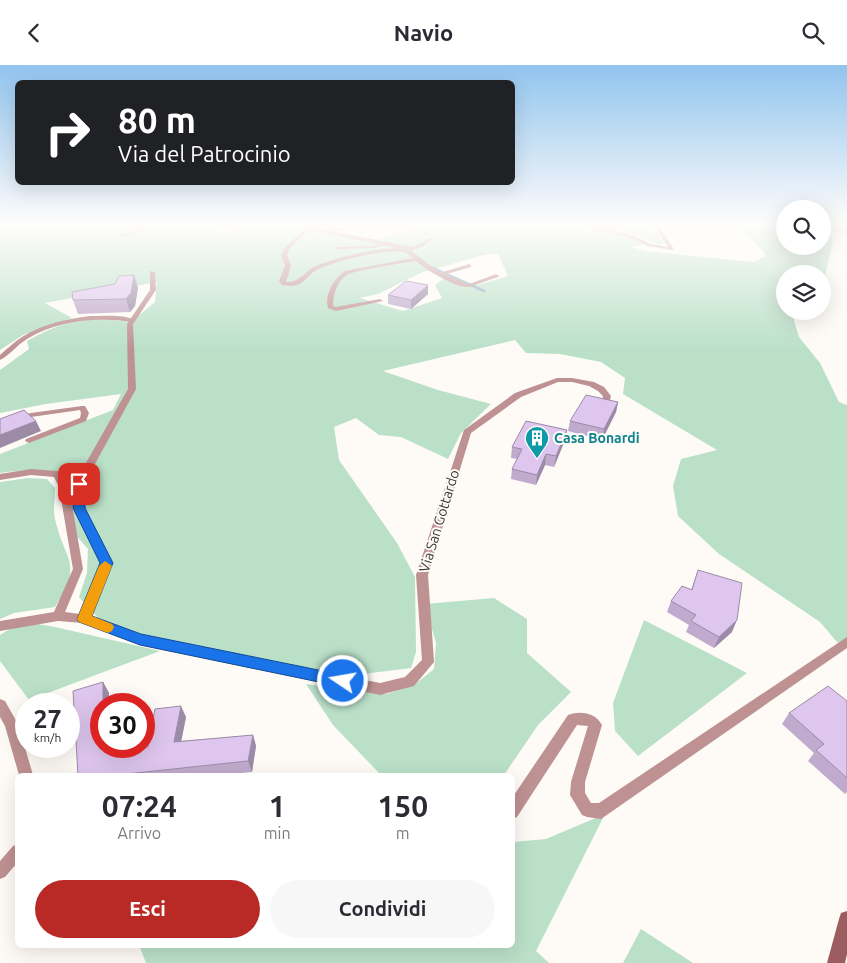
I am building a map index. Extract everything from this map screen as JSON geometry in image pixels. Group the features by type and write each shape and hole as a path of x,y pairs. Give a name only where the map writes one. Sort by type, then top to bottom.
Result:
{"street":[{"path":"288,266 282,281 284,284 292,285 304,282 314,269 321,266"},
{"path":"380,266 347,272 342,275 329,299 330,307 336,309 380,301"},
{"path":"424,266 467,286"},
{"path":"84,619 106,563 79,508 79,484 132,389 130,324 144,299 153,291 152,272"},
{"name":"Via San Gottardo","path":"0,626 58,616 84,619 140,640 380,689 409,682 428,662 422,575 467,432 518,395 557,380 582,381 601,389 607,396 605,405"},
{"path":"0,477 31,472 57,474 64,487 78,569 58,616"},
{"path":"515,807 573,719 591,720 595,725 578,781 577,795 587,810 601,811 847,642"},
{"path":"0,705 11,724 25,773"},
{"path":"836,963 847,919"}],"lane":[{"path":"443,274 469,266"},
{"path":"467,286 496,276"},
{"path":"0,358 23,339 65,322 88,317 132,320"},
{"path":"0,423 66,409 82,408 85,413 83,419 29,441"},
{"path":"0,872 15,854"}],"green space":[{"path":"0,266 445,266 423,272 378,294 360,298 403,311 442,298 435,285 444,278 478,285 508,276 503,266 776,266 776,320 794,320 799,337 820,363 839,402 847,405 847,646 837,642 820,622 719,554 678,516 673,486 681,459 717,450 623,394 625,378 601,362 560,354 526,353 515,340 383,371 438,390 491,404 461,433 448,459 401,437 379,435 356,418 334,427 339,460 397,543 415,577 416,652 411,668 355,675 303,667 128,631 98,618 79,597 87,573 88,549 72,531 71,477 53,472 27,470 0,473 0,454 113,410 121,394 46,404 0,413 0,370 29,349 27,341 54,328 89,320 131,322 155,302 157,282 45,303 72,318 23,335 0,350"},
{"path":"28,478 47,479 55,488 54,515 70,562 69,580 55,607 14,613 0,619 0,482"},
{"path":"494,598 527,619 527,653 571,692 538,725 505,773 379,773 333,725 306,684 387,694 414,685 434,669 436,643 425,604"},
{"path":"644,620 747,673 638,756 615,731 613,703"},
{"path":"32,623 160,651 48,693 24,693 0,661 0,635 13,627"},
{"path":"605,814 536,951 549,963 146,963 140,948 515,948 515,842 546,839"},
{"path":"641,929 693,963 623,963"}],"building":[{"path":"134,275 131,293 126,299 73,300 72,292 115,284 119,276"},
{"path":"406,281 428,285 411,300 388,295"},
{"path":"586,395 618,402 604,429 570,421"},
{"path":"24,410 36,421 0,435 0,419"},
{"name":"Casa Bonardi","path":"526,421 567,430 556,456 546,454 537,475 512,469 522,449 512,447"},
{"path":"698,570 742,583 737,620 719,637 691,621 696,615 671,601 682,586 692,590"},
{"path":"103,682 103,693 90,693 90,758 155,758 155,709 181,706 174,742 253,735 248,761 136,773 78,773 77,758 80,758 80,693 73,693 73,691"},
{"path":"828,686 847,701 847,778 816,750 824,744 789,713"}],"waterway":[{"path":"433,268 484,291"}],"slow traffic":[{"path":"105,566 84,619 108,627"}],"place":[{"name":"Casa Bonardi","path":"537,459"}],"route":[{"path":"79,484 79,508 106,563 84,619 140,640 343,681"}]}
